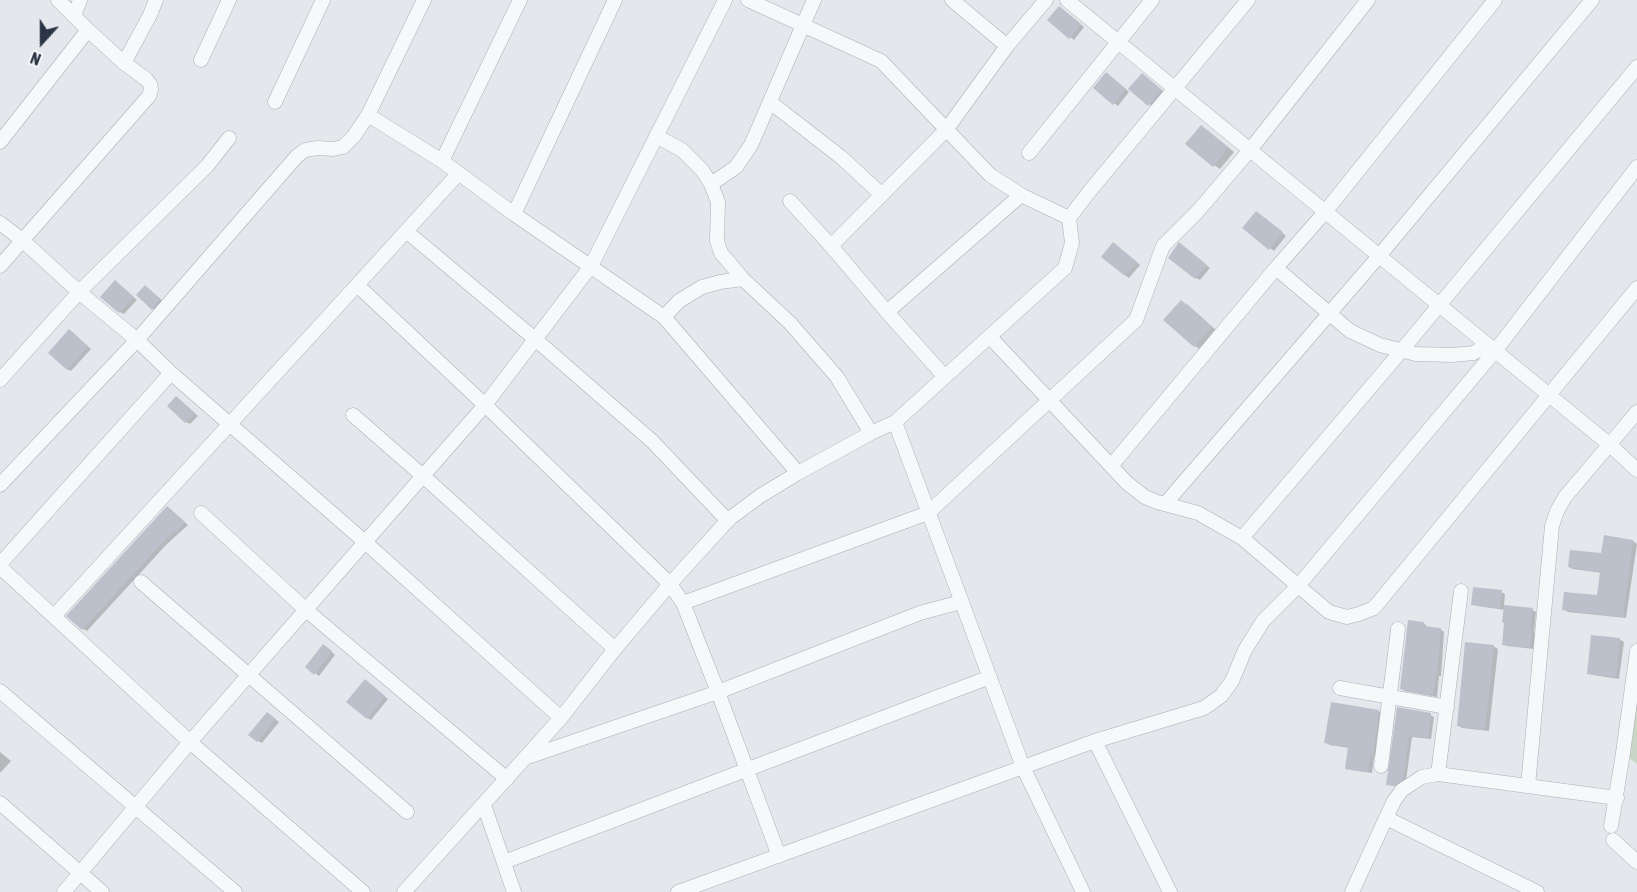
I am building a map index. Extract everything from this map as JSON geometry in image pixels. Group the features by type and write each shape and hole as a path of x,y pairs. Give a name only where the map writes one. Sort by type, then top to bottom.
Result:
{"street":[{"path":"0,266 149,96 151,90 146,79 124,63 58,0"},
{"path":"74,16 80,0"},
{"path":"124,63 156,0"},
{"path":"201,60 229,0"},
{"path":"275,102 323,0"},
{"path":"0,485 137,340 297,156 305,150 343,147 354,136 368,115 424,0"},
{"path":"442,161 520,0"},
{"path":"514,214 615,0"},
{"path":"64,892 190,742 484,405 591,266 725,0"},
{"path":"748,0 881,61 990,176 1021,195 1069,218"},
{"path":"711,183 736,167 751,146 814,0"},
{"path":"952,0 1007,46"},
{"path":"831,246 946,130 1007,46 1046,0"},
{"path":"1067,0 1610,445 1637,470"},
{"path":"1029,153 1152,0"},
{"path":"404,892 561,718 670,584 728,521 759,496 871,433 895,422 1065,268 1072,243 1069,218 1248,0"},
{"path":"683,603 928,513 1136,320 1164,246 1198,211 1250,150 1368,0"},
{"path":"1112,466 1325,212 1495,0"},
{"path":"1165,504 1379,256 1592,0"},
{"path":"0,142 88,30"},
{"path":"1242,538 1637,68"},
{"path":"770,102 842,158 882,195"},
{"path":"368,115 442,161 514,214 664,317 798,473"},
{"path":"656,136 682,150 702,170 711,183 718,202 717,225 721,253 743,279 790,323 837,377 871,433"},
{"path":"0,380 79,292 207,166 229,138"},
{"path":"678,892 1095,741 1204,708 1221,696 1232,681 1245,650 1259,627 1298,586 1637,167"},
{"path":"54,616 459,173"},
{"path":"887,312 1021,195"},
{"path":"790,201 945,377"},
{"path":"0,223 137,340 171,373 365,542 561,718"},
{"path":"406,231 652,441 728,521"},
{"path":"1276,268 1350,331 1380,345 1416,354 1452,355 1474,353 1491,348"},
{"path":"664,317 679,301 702,287 743,279"},
{"path":"357,285 670,584 683,603 779,856"},
{"path":"990,337 1127,483 1145,497 1198,513 1242,538 1329,612 1347,617 1374,608 1637,288"},
{"path":"171,373 0,565 190,742 363,892"},
{"path":"1528,786 1552,526 1565,497 1637,412"},
{"path":"353,415 615,649"},
{"path":"895,422 1023,767 1083,892"},
{"path":"201,513 306,610 507,779"},
{"path":"141,582 407,812"},
{"path":"1438,774 1461,591"},
{"path":"526,758 718,692 920,613 961,602"},
{"path":"1382,766 1398,628"},
{"path":"1611,826 1617,798 1637,651"},
{"path":"504,862 990,677"},
{"path":"1340,688 1447,707"},
{"path":"0,691 234,892"},
{"path":"1095,741 1170,892"},
{"path":"1352,892 1394,801 1402,790 1422,777 1438,774 1617,798"},
{"path":"0,803 102,892"},
{"path":"484,805 514,892"},
{"path":"1386,818 1537,892"},
{"path":"1613,840 1637,862"}],"green space":[{"path":"1637,693 1637,764 1623,753"}],"building":[{"path":"1059,6 1081,24 1069,39 1047,20"},
{"path":"1106,72 1126,89 1113,105 1093,88"},
{"path":"1142,73 1162,90 1148,106 1128,89"},
{"path":"1201,125 1228,147 1213,167 1185,144"},
{"path":"1256,211 1283,232 1269,250 1242,228"},
{"path":"1113,242 1137,262 1125,276 1101,257"},
{"path":"1179,242 1207,265 1195,279 1168,258"},
{"path":"115,280 134,297 119,313 100,297"},
{"path":"145,285 160,299 152,310 136,295"},
{"path":"1181,300 1212,327 1194,347 1163,320"},
{"path":"69,329 88,346 67,370 48,353"},
{"path":"176,396 195,413 185,423 167,406"},
{"path":"167,506 185,522 162,543 82,630 66,616"},
{"path":"1604,535 1633,540 1623,617 1562,610 1564,592 1597,595 1600,572 1568,567 1570,550 1601,553"},
{"path":"1473,587 1502,590 1500,608 1471,605"},
{"path":"1504,605 1533,608 1530,648 1502,645"},
{"path":"1408,620 1424,622 1423,626 1441,628 1433,695 1400,689"},
{"path":"1591,635 1620,638 1616,677 1587,674"},
{"path":"1465,642 1494,645 1485,730 1457,726"},
{"path":"323,644 332,651 314,675 305,667"},
{"path":"365,679 385,696 367,719 346,702"},
{"path":"1331,702 1379,710 1373,756 1370,756 1368,772 1345,769 1348,747 1324,743"},
{"path":"1397,707 1431,713 1428,738 1409,736 1403,779 1394,786 1386,785"},
{"path":"267,712 276,719 257,742 248,735"}]}
